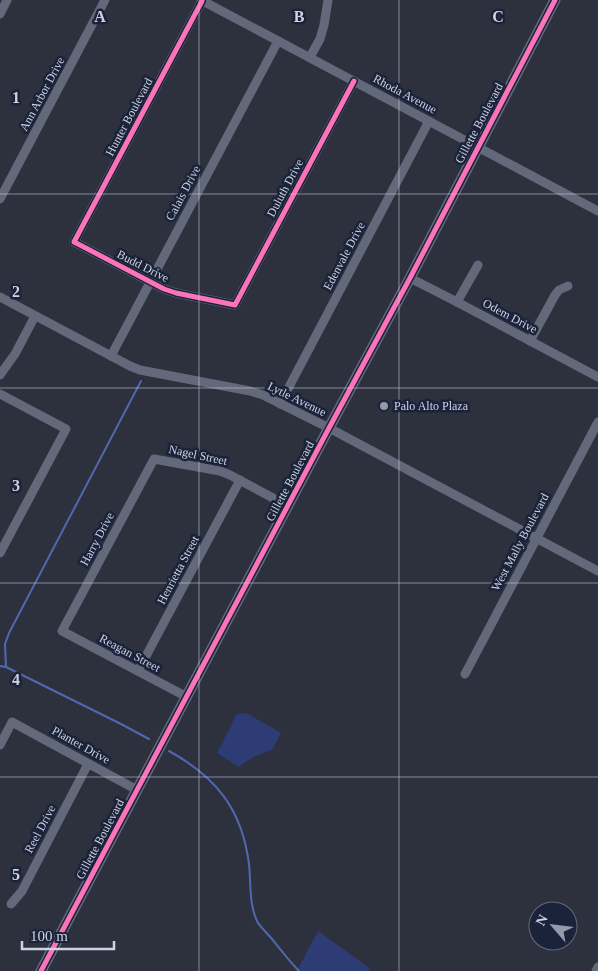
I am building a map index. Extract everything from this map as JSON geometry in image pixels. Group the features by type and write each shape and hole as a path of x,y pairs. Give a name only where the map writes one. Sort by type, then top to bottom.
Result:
{"main road":[{"name":"Gillette Boulevard","path":"41,971 328,428 410,278 555,0"}],"street":[{"path":"0,14 8,0"},
{"name":"Ann Arbor Drive","path":"0,199 105,0"},
{"name":"Rhoda Avenue","path":"202,0 598,211"},
{"name":"Hunter Boulevard","path":"74,242 202,0"},
{"path":"310,57 324,26 328,0"},
{"name":"Calais Drive","path":"111,356 278,41"},
{"name":"Duluth Drive","path":"235,305 354,81"},
{"name":"Edenvale Drive","path":"280,404 429,121"},
{"name":"Budd Drive","path":"74,242 164,289 235,305"},
{"path":"457,302 478,265"},
{"name":"Odem Drive","path":"410,278 598,377"},
{"path":"530,341 555,295 559,290 568,286"},
{"name":"Lytle Avenue","path":"0,297 140,370 263,395 598,571"},
{"path":"0,375 16,354 35,316"},
{"path":"0,394 66,429 0,553"},
{"name":"West Mally Boulevard","path":"464,674 598,422"},
{"name":"Nagel Street","path":"154,459 230,474 288,506"},
{"name":"Harry Drive","path":"62,631 154,459"},
{"name":"Henrietta Street","path":"138,671 240,480"},
{"name":"Reagan Street","path":"62,631 187,697"},
{"name":"Planter Drive","path":"0,745 12,722 137,790"},
{"name":"Reel Drive","path":"11,904 22,891 88,764"}],"shaded area":[{"path":"246,713 281,733 272,750 247,761 239,767 217,753 237,714"},
{"path":"318,931 369,968 369,971 297,971"}],"waterway":[{"path":"6,667 5,644 9,633 141,381"},
{"path":"0,666 6,667 149,739"},
{"path":"169,751 186,761 213,784 233,811 245,844 254,914 262,928 299,971"}],"cycle path":[{"path":"41,971 410,278 555,0"},
{"path":"202,1 74,242 164,289 235,305 354,81"}],"place":[{"name":"Palo Alto Plaza","path":"384,406"}]}
